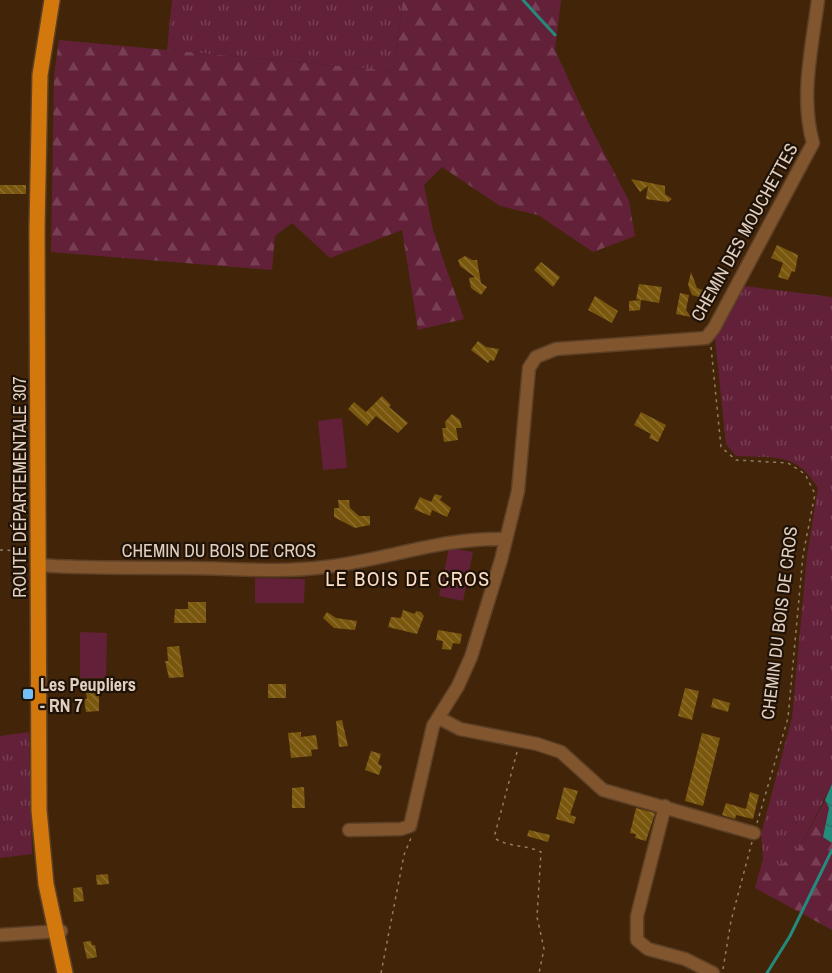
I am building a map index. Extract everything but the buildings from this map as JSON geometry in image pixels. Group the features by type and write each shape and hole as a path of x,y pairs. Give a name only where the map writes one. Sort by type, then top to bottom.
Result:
{"main road":[{"name":"ROUTE DÉPARTEMENTALE 307","path":"52,0 40,75 38,558 40,838 65,973"}],"street":[{"name":"CHEMIN DES MOUCHETTES","path":"706,338 714,328 813,143 807,116 809,68 818,0"},
{"path":"349,830 401,829 410,826 433,726 458,686 473,651 501,560 504,539 518,491 526,387 530,368 536,357 556,349 706,338"},
{"name":"CHEMIN DU BOIS DE CROS","path":"38,558 117,569 291,570 326,567 448,542 504,539"},
{"path":"439,718 460,729 537,744 561,752 603,790 754,833"},
{"path":"665,806 637,916 637,940 648,949 685,959 713,973"},
{"path":"0,935 58,931"}],"path":[{"name":"CHEMIN DU BOIS DE CROS","path":"706,338 710,345 721,447 736,460 788,463 805,474 815,494 803,555 788,718 731,921 722,973"},
{"path":"0,550 38,558"},
{"path":"520,742 495,834 496,839 502,843 532,847 541,852 537,917 544,949 539,973"},
{"path":"381,973 404,855 412,834 410,826"}],"green space":[{"path":"172,0 403,0 393,71 167,50"},
{"path":"403,0 561,0 555,50 589,124 629,201 635,236 593,252 538,215 500,206 442,167 424,185 433,230 464,319 418,330 402,230 330,258 292,223 275,236 272,270 51,252 54,75 59,40 393,71"},
{"path":"744,286 832,297 832,784 801,845 782,866 763,859 761,834 792,718 807,556 818,488 802,468 793,463 783,459 736,456 726,444 715,338"},
{"path":"342,418 347,468 323,470 318,421"},
{"path":"449,548 473,552 463,601 439,596"},
{"path":"255,578 305,579 304,603 255,603"},
{"path":"80,632 107,633 106,678 80,678"},
{"path":"29,732 32,854 0,858 0,736"},
{"path":"825,800 829,808 823,837 832,843 832,930 755,888 763,859 782,865 801,845"}],"water":[{"path":"832,784 832,843 823,837 829,808 825,800"}],"waterway":[{"path":"523,0 555,35"},
{"path":"767,973 790,936 832,850"}],"place":[{"name":"Les Peupliers - RN 7","path":"28,694"}],"district":[{"name":"LE BOIS DE CROS","path":"408,578"}]}
